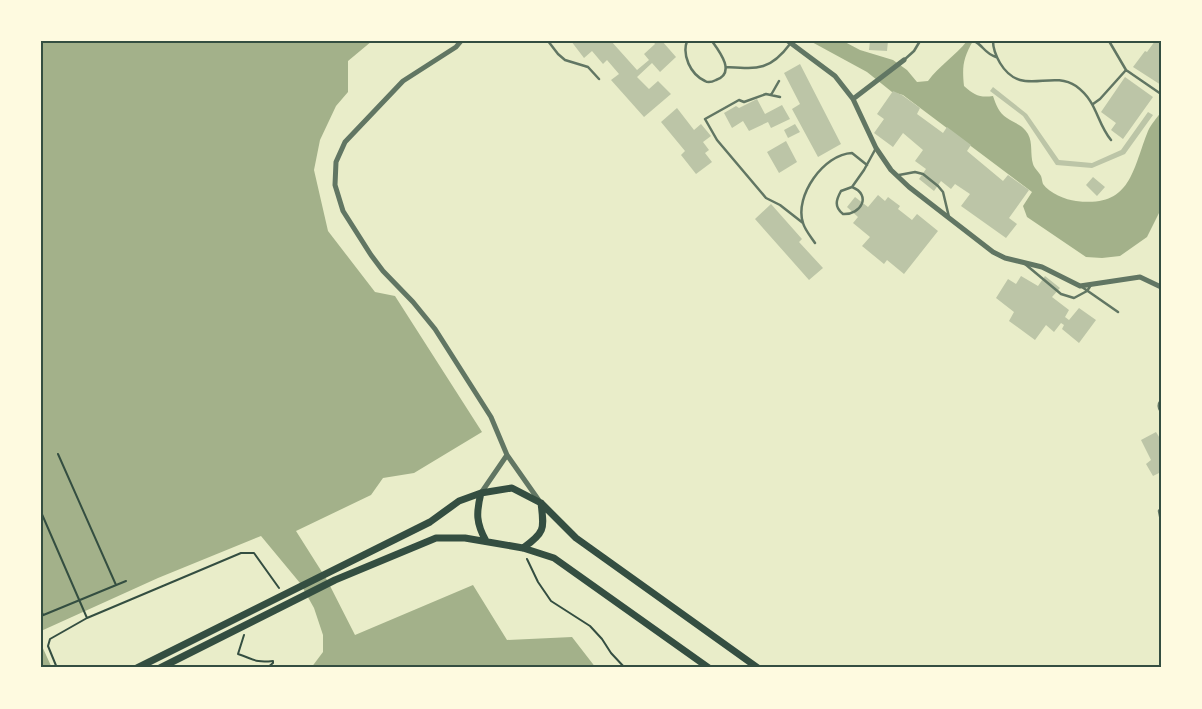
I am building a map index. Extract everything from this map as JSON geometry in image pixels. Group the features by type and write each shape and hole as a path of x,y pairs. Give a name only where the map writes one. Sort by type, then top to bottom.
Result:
{"main road":[{"path":"137,668 430,522 459,501 481,493 512,488 541,502 576,538 758,668"},
{"path":"481,493 476,510 479,528 486,541"},
{"path":"521,547 537,538 543,525 541,502"},
{"path":"160,668 335,580 436,538 465,538 521,547 554,558 709,668"}],"street":[{"path":"461,41 403,81 345,142 336,162 335,185 343,211 366,248 382,271 413,302 435,329 491,417 507,454 541,502"},
{"path":"789,42 835,76 853,98 876,148 891,170 909,187 993,252 1005,258 1042,267 1080,286 1140,277 1161,287"},
{"path":"853,98 904,60"},
{"path":"481,493 507,454"}],"lane":[{"path":"548,41 565,60 588,67 599,79"},
{"path":"688,41 684,51 687,61 697,75 704,81 709,82 719,79 726,67 725,59 712,41"},
{"path":"904,60 914,51 920,41"},
{"path":"974,41 988,54 996,57"},
{"path":"993,41 996,57 1004,69 1018,80 1028,82 1066,81 1080,90 1093,104 1102,130 1111,140"},
{"path":"1109,41 1126,70 1161,94"},
{"path":"726,67 751,69 764,66 778,59 789,42"},
{"path":"1093,104 1100,99 1126,70"},
{"path":"771,95 779,80"},
{"path":"780,98 766,94 744,102 739,100 705,119 717,140 766,198 780,205 802,223 815,244"},
{"path":"852,187 858,189 862,195 860,209 848,214 842,214 837,208 836,203 841,191 852,187 876,148"},
{"path":"802,223 802,209 806,194 816,175 829,161 841,155 852,153 866,165"},
{"path":"897,176 915,172 923,174 938,186 943,192 949,218"},
{"path":"1023,262 1061,294 1074,298 1087,291 1091,285"},
{"path":"1080,286 1118,312"},
{"path":"1161,400 1159,409 1161,412"},
{"path":"1161,508 1159,511 1161,521"}],"path":[{"path":"58,454 116,586"},
{"path":"41,512 87,618"},
{"path":"521,547 538,582 551,601 590,626 610,653 625,668"},
{"path":"56,668 48,646 50,640 87,618 241,553 254,553 283,594"},
{"path":"41,610 42,615 126,581"},
{"path":"247,625 238,654 246,656 252,661 273,661 267,668"}],"shaded area":[{"path":"41,41 372,41 348,61 348,92 336,106 320,140 314,170 328,231 375,292 395,296 482,432 414,473 383,478 371,495 296,531 327,580 355,635 473,585 507,640 572,637 596,668 311,668 323,652 323,635 314,608 300,583 261,536 158,578 41,631"},
{"path":"810,41 843,41 860,50 893,60 907,70 917,82 928,81 967,41 973,41 964,63 964,86 977,95 984,97 993,96 1002,114 1021,126 1028,134 1033,164 1041,176 1043,184 1053,193 1076,201 1094,202 1108,199 1127,184 1133,173 1148,131 1161,112 1161,209 1147,237 1120,256 1086,257 1027,217 1023,206 1032,192 903,95 892,92 867,72"},
{"path":"41,644 52,668 41,668"}],"building":[{"path":"571,41 611,41 637,70 649,60 644,54 655,44 653,41 662,41 676,57 660,72 652,63 637,77 649,89 658,81 671,94 644,117 611,80 619,74 607,60 603,64 592,51 584,58"},
{"path":"870,41 888,41 887,51 869,50"},
{"path":"1155,41 1161,41 1161,85 1133,67"},
{"path":"800,64 841,144 818,157 792,109 800,104 784,73"},
{"path":"1125,77 1153,97 1123,139 1111,130 1116,123 1101,112"},
{"path":"993,87 1027,114 1059,160 1092,163 1121,150 1148,112 1153,115 1125,154 1092,168 1056,165 1023,116 990,91"},
{"path":"893,91 920,108 917,114 943,133 947,127 971,145 967,151 1003,181 1008,175 1029,190 1009,218 1017,224 1006,238 961,206 970,194 955,184 951,189 941,181 934,191 919,179 926,169 915,161 923,150 903,133 893,147 874,133 884,119 877,114"},
{"path":"757,99 765,114 782,105 790,119 771,128 768,122 749,131 743,121 732,128 724,113 736,106 739,108"},
{"path":"677,108 694,130 701,124 711,136 703,142 709,150 705,153 712,162 696,174 681,155 685,151 661,122"},
{"path":"795,124 800,132 788,138 784,130"},
{"path":"786,141 797,162 779,173 767,152"},
{"path":"1093,177 1105,187 1097,196 1086,185"},
{"path":"878,195 885,201 888,197 900,206 898,209 912,220 917,214 938,231 904,274 887,260 884,264 862,246 870,237 853,223 858,217 847,207 855,197 868,207"},
{"path":"771,204 802,239 799,242 823,268 809,280 755,219"},
{"path":"1021,276 1038,286 1045,276 1060,288 1052,297 1069,310 1065,317 1069,320 1079,308 1096,320 1079,343 1062,329 1064,325 1061,323 1054,332 1046,325 1035,340 1009,321 1014,312 996,298 1008,279 1016,284"},
{"path":"1156,432 1161,440 1161,476 1159,473 1153,476 1146,464 1151,460 1141,440"}]}
